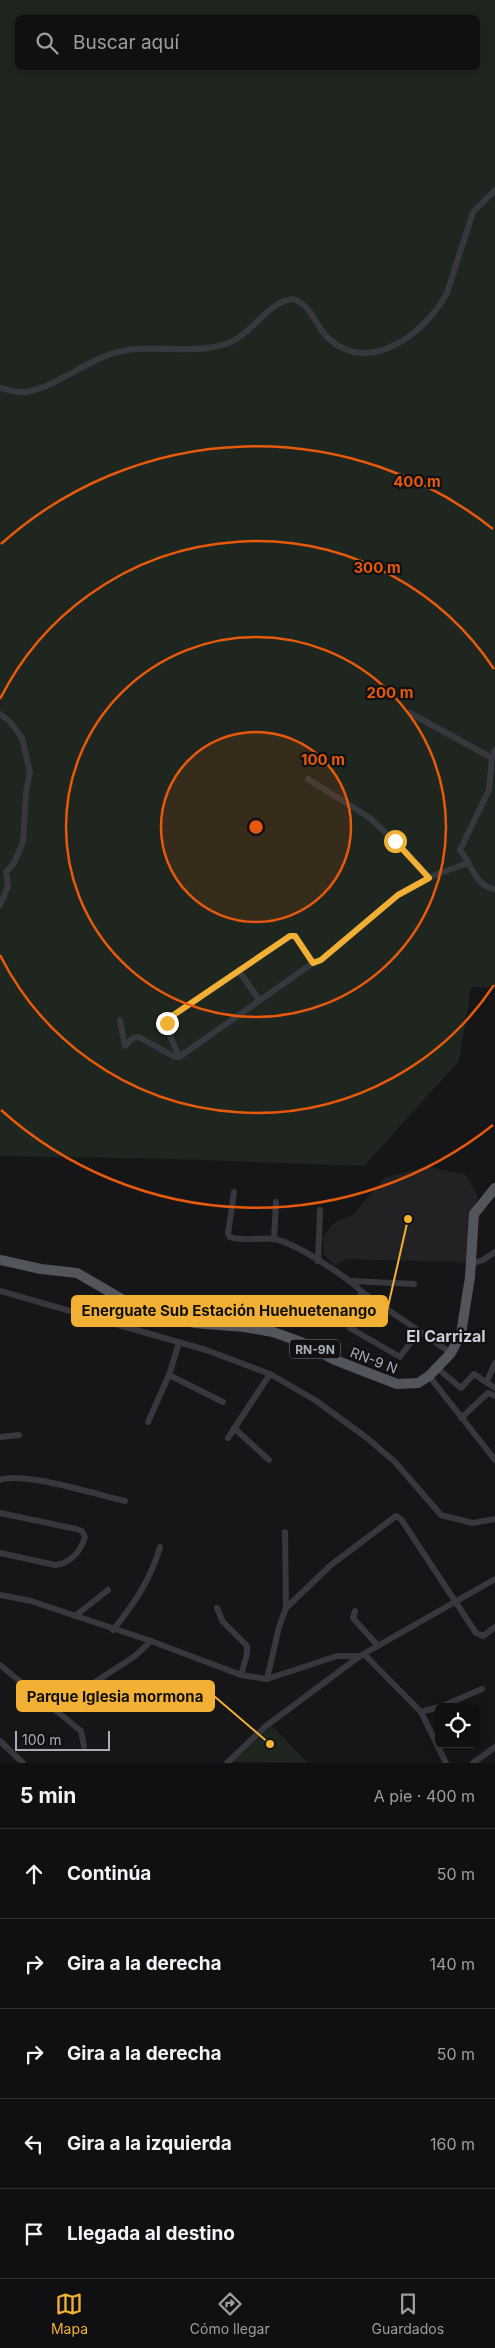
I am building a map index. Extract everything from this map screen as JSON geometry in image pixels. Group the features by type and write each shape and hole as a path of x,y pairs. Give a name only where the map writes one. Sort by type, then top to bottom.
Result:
{"main road":[{"name":"RN-9 N","path":"0,1260 41,1269 76,1273 122,1299 156,1313 194,1323 244,1326 272,1332 301,1342 335,1360 397,1384 418,1383 433,1372 451,1353 463,1324 474,1214 495,1188"}],"street":[{"path":"0,388 18,392 35,389 110,354 125,350 204,349 222,345 244,334 277,304 293,299 301,302 306,307 327,337 348,350 364,354 379,352 392,347 410,334 441,305 448,293 473,212 495,190"},
{"path":"410,713 492,758"},
{"path":"0,714 10,722 22,738 30,773 26,792 23,842 14,863 6,872 8,886 0,905"},
{"path":"495,750 492,758 490,790 460,850 481,883 488,888 495,889"},
{"path":"308,779 370,818 407,852 429,878"},
{"path":"120,1020 125,1046 134,1038 139,1037 178,1057 313,963 321,960 398,895 429,878 468,864"},
{"path":"178,1057 167,1028 168,1019 292,935 313,963"},
{"path":"238,971 259,1000"},
{"path":"234,1192 228,1234 230,1237 274,1239 318,1261 351,1281 362,1292 451,1353"},
{"path":"274,1239 276,1202"},
{"path":"318,1261 320,1210"},
{"path":"470,1264 483,1260 495,1252"},
{"path":"351,1281 414,1284"},
{"path":"0,1291 178,1343 248,1365 270,1374 315,1400 367,1438 395,1462 441,1515 473,1524 495,1519"},
{"path":"362,1292 348,1322 350,1328 400,1357 419,1331"},
{"path":"148,1422 169,1375 178,1343"},
{"path":"487,1381 495,1363"},
{"path":"433,1372 461,1388 474,1374 495,1388"},
{"path":"433,1372 461,1418 495,1460"},
{"path":"228,1438 270,1374"},
{"path":"169,1375 223,1402"},
{"path":"461,1418 488,1393 495,1396"},
{"path":"234,1428 269,1460"},
{"path":"0,1437 19,1435"},
{"path":"0,1480 10,1477 70,1487 125,1501"},
{"path":"0,1513 76,1529 82,1531 86,1537 78,1551 63,1564 55,1565 0,1553"},
{"path":"286,1608 331,1565 396,1516 401,1519 476,1633 483,1636 495,1627"},
{"path":"267,1679 286,1608 285,1532"},
{"path":"113,1630 134,1603 147,1582 160,1547"},
{"path":"228,1762 266,1726 362,1655 495,1579"},
{"path":"75,1616 108,1590"},
{"path":"0,1595 31,1601 113,1630 151,1641 241,1675 267,1679 337,1656 362,1655 421,1712 446,1763"},
{"path":"217,1608 222,1622 247,1646 247,1654 241,1675"},
{"path":"355,1611 353,1618 378,1646"},
{"path":"95,1682 135,1656 151,1641"},
{"path":"0,1665 81,1731 84,1746"},
{"path":"449,1703 482,1689"},
{"path":"421,1712 435,1708"},
{"path":"0,1741 23,1763"},
{"path":"473,1763 495,1747"}],"shaded area":[{"path":"0,0 495,0 495,987 471,987 459,1061 364,1166 170,1159 0,1156"},
{"path":"428,1166 466,1175 478,1197 473,1211 466,1262 347,1259 335,1266 324,1254 323,1237 334,1223 354,1214 384,1178"},
{"path":"272,1726 308,1763 232,1762"}],"place":[{"name":"Energuate Sub Estación Huehuetenango","path":"408,1219"},
{"name":"Parque Iglesia mormona","path":"270,1744"}],"district":[{"name":"El Carrizal","path":"446,1336"}],"route":[{"path":"167,1023 168,1019 172,1016 292,935 295,936 313,963 321,960 398,895 429,878 395,841"}]}
